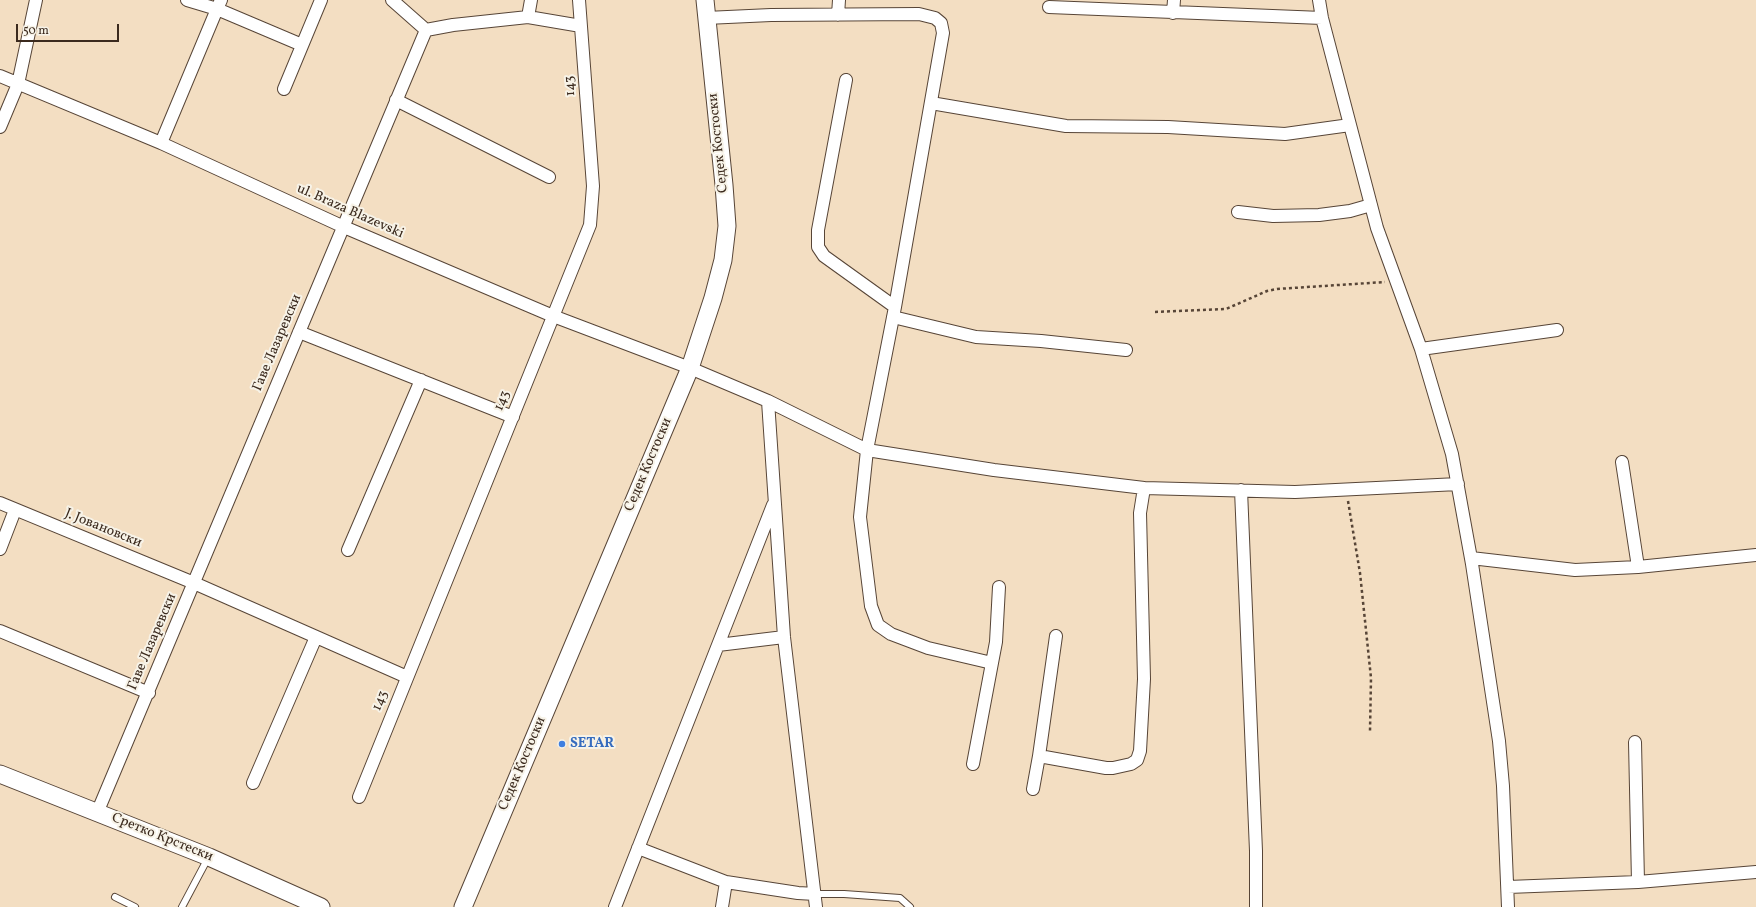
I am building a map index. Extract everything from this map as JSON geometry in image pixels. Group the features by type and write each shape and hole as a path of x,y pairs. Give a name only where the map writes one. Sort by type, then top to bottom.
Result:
{"main road":[{"name":"Седек Костоски","path":"463,907 690,368 723,260 727,226 704,0"},
{"name":"Сретко Крстески","path":"0,774 209,857 321,907"}],"street":[{"path":"0,127 18,84 36,0"},
{"path":"187,0 219,5 302,45"},
{"path":"284,89 321,0"},
{"path":"392,0 426,30 453,25 528,17 581,26"},
{"path":"528,17 531,0"},
{"name":"143","path":"359,797 590,225 593,186 579,0"},
{"path":"838,16 839,0"},
{"path":"1173,13 1174,0"},
{"path":"1319,0 1322,18 1377,228 1421,349 1440,412 1458,484 1499,741 1503,786 1508,907"},
{"path":"161,142 219,5"},
{"path":"1049,6 1173,13 1322,18"},
{"path":"706,18 771,15 838,16 919,14 936,18 941,22 943,33 931,103 894,312 867,450 860,517 871,606 878,625 891,634 928,648 992,663"},
{"name":"Гаве Лазаревски","path":"97,813 426,30"},
{"name":"ul. Braza Blazevski","path":"0,76 161,142 344,226 553,316 690,368 768,401 867,450 994,470 1144,488 1295,492 1458,484"},
{"path":"846,80 818,230 818,247 824,256 894,312 976,336 1126,350"},
{"path":"396,100 549,177"},
{"path":"931,103 1066,126 1168,127 1285,134 1350,125"},
{"path":"1238,212 1273,216 1319,214 1350,211 1371,205"},
{"path":"1421,349 1557,330"},
{"path":"299,332 513,417"},
{"path":"348,550 421,380"},
{"path":"768,401 784,637 816,907"},
{"path":"1622,462 1638,567"},
{"path":"1039,756 1106,768 1131,764 1137,760 1140,751 1144,644 1140,513 1144,488"},
{"path":"1240,490 1256,851 1255,907"},
{"path":"615,907 758,545 774,500"},
{"name":"Ј. Јовановски","path":"0,503 194,583 407,677"},
{"path":"0,549 16,510"},
{"path":"758,545 778,552"},
{"path":"1471,558 1575,570 1638,567 1756,554"},
{"path":"973,764 996,642 999,587"},
{"path":"0,631 148,693"},
{"path":"1033,789 1056,636"},
{"path":"253,783 316,637"},
{"path":"718,645 784,637"},
{"path":"1635,742 1638,882"},
{"path":"638,848 726,882 814,894"},
{"path":"1508,887 1638,882 1756,872"},
{"path":"722,907 726,882"}],"lane":[{"path":"182,907 209,857"},
{"path":"814,894 844,894 900,898 910,907"},
{"path":"115,897 135,907"}],"path":[{"path":"1155,312 1226,309 1267,291 1277,289 1396,282"},
{"path":"1346,490 1360,573 1371,678 1370,731"}],"place":[{"name":"SETAR","path":"562,744"}]}
